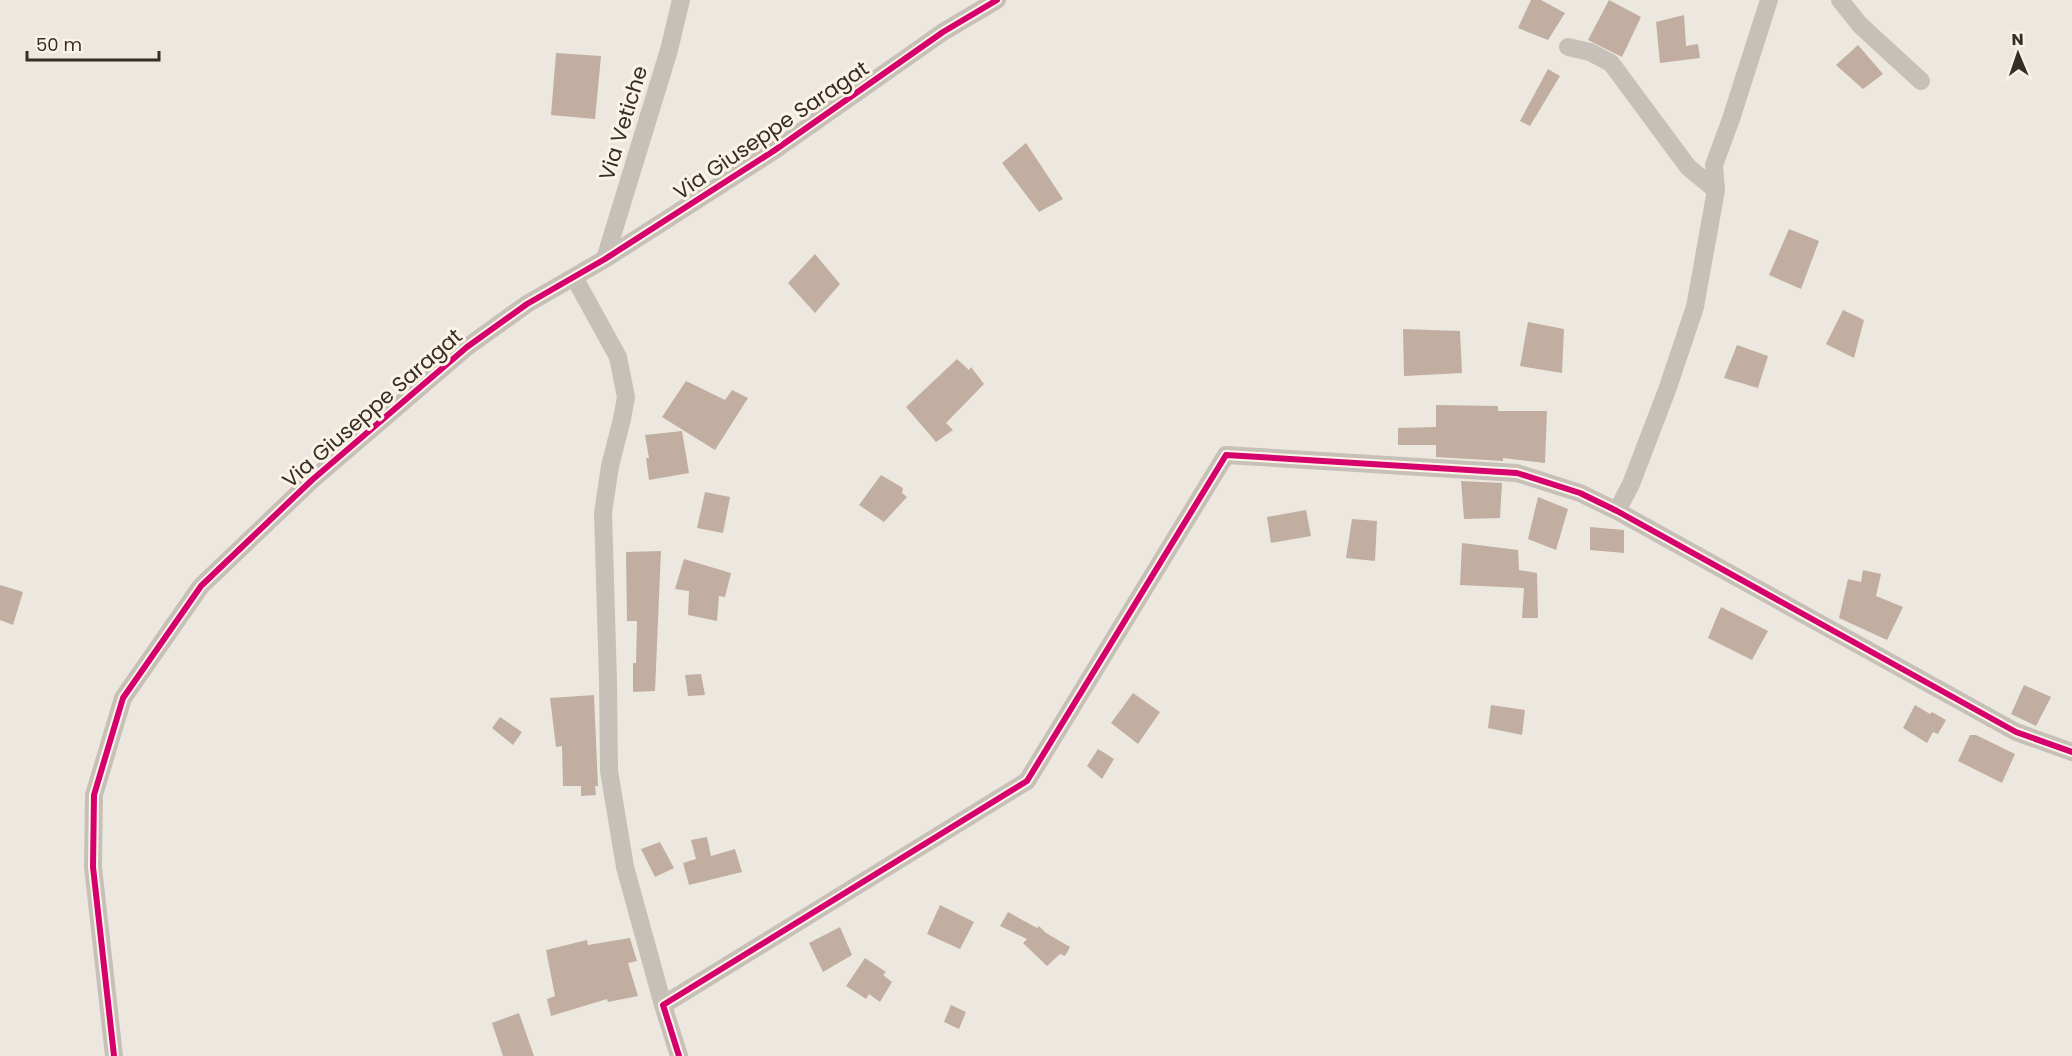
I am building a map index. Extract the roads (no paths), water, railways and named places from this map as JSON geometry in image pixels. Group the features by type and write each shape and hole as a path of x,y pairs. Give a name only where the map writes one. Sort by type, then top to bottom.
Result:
{"street":[{"name":"Via Vetiche","path":"605,259 669,50 681,0"},
{"name":"Via Giuseppe Saragat","path":"114,1056 93,867 94,795 123,698 201,586 312,480 467,347 527,304 605,259 775,150 943,32 997,0"},
{"path":"1617,511 1631,484 1667,390 1695,307 1716,190 1714,165 1769,0"},
{"path":"1840,0 1860,25 1921,81"},
{"path":"1568,47 1590,52 1611,63 1688,167 1716,190"},
{"path":"574,277 618,357 626,397 610,466 603,513 609,771 625,867 679,1056"},
{"path":"663,1005 1027,781 1226,454 1517,473 1580,493 1617,511 2016,732 2072,752"}]}
